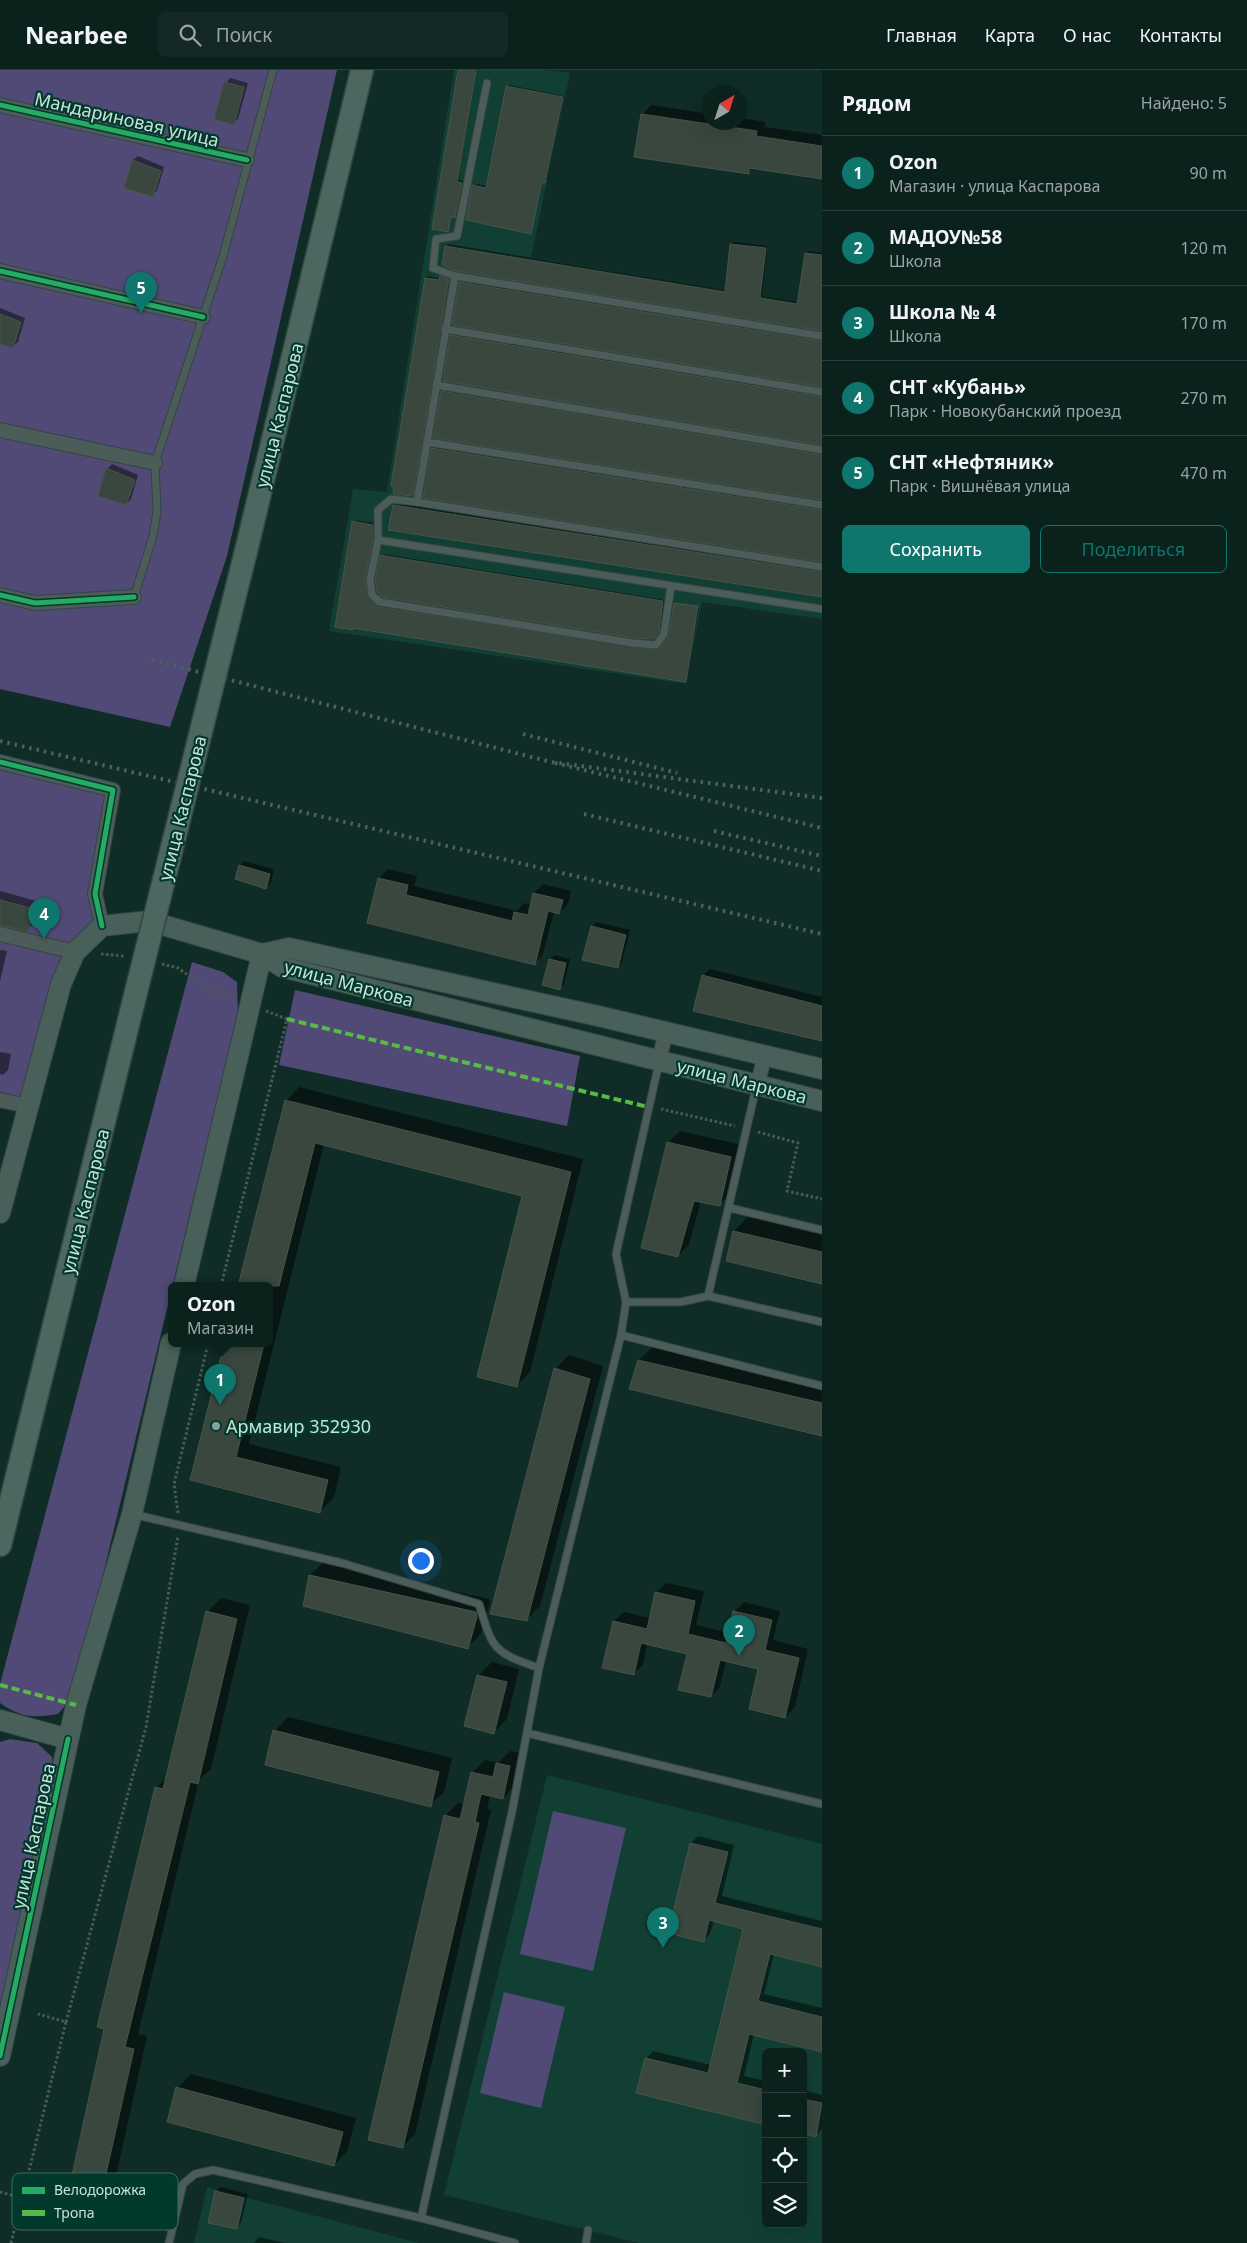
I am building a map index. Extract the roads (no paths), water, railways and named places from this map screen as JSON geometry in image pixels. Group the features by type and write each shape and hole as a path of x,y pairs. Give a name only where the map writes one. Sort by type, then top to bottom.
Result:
{"main road":[{"name":"улица Каспарова","path":"0,1545 246,551 362,70"},
{"path":"0,1213 61,984 75,952 102,926 150,921 262,954 185,1282"},
{"name":"улица Маркова","path":"262,954 289,948 666,1032 822,1069"},
{"name":"улица Маркова","path":"262,954 282,967 822,1101"},
{"name":"улица Каспарова","path":"0,2056 68,1739 132,1514 170,1347"},
{"path":"0,1720 68,1739"}],"street":[{"name":"Мандариновая улица","path":"0,105 247,160"},
{"path":"0,271 204,317"},
{"path":"0,430 156,463"},
{"path":"0,595 35,603 134,597"},
{"path":"0,762 113,790 95,894 102,926"},
{"path":"0,934 75,952"},
{"path":"659,1060 666,1032"},
{"path":"757,1086 765,1055"},
{"path":"0,1100 28,1106"}],"lane":[{"path":"134,597 155,520 156,463 223,256 272,70"},
{"path":"487,83 457,236 436,239 433,268 455,276 822,336"},
{"path":"417,502 455,276"},
{"path":"445,329 822,392"},
{"path":"436,385 822,450"},
{"path":"427,442 822,505"},
{"path":"671,586 664,634 656,645 633,643 380,602 372,595 370,580 378,540 378,510 391,499 417,502 822,567"},
{"path":"378,540 822,609"},
{"path":"421,2218 512,1812 539,1668 621,1336 626,1302 616,1254 659,1060"},
{"path":"708,1296 757,1086"},
{"path":"730,1208 822,1230"},
{"path":"626,1302 681,1302 708,1296 822,1322"},
{"path":"621,1336 822,1386"},
{"path":"132,1514 342,1563 479,1604 495,1647 507,1655 539,1668"},
{"path":"527,1732 822,1804"},
{"path":"178,2205 183,2184 195,2174 214,2170 421,2218 512,2243"},
{"path":"169,2243 172,2230"},
{"path":"586,2243 588,2230"}],"railway":[{"path":"152,660 551,762"},
{"path":"523,734 677,773"},
{"path":"0,741 822,934"},
{"path":"822,798 551,762 822,828"},
{"path":"584,814 822,871"},
{"path":"714,831 822,856"}],"place":[{"name":"СНТ «Нефтяник»","path":"141,313"},
{"name":"СНТ «Кубань»","path":"44,939"},
{"name":"Ozon","path":"220,1405"},
{"name":"Армавир 352930","path":"216,1426"},
{"name":"МАДОУ№58","path":"739,1656"},
{"name":"Школа № 4","path":"663,1948"}]}
